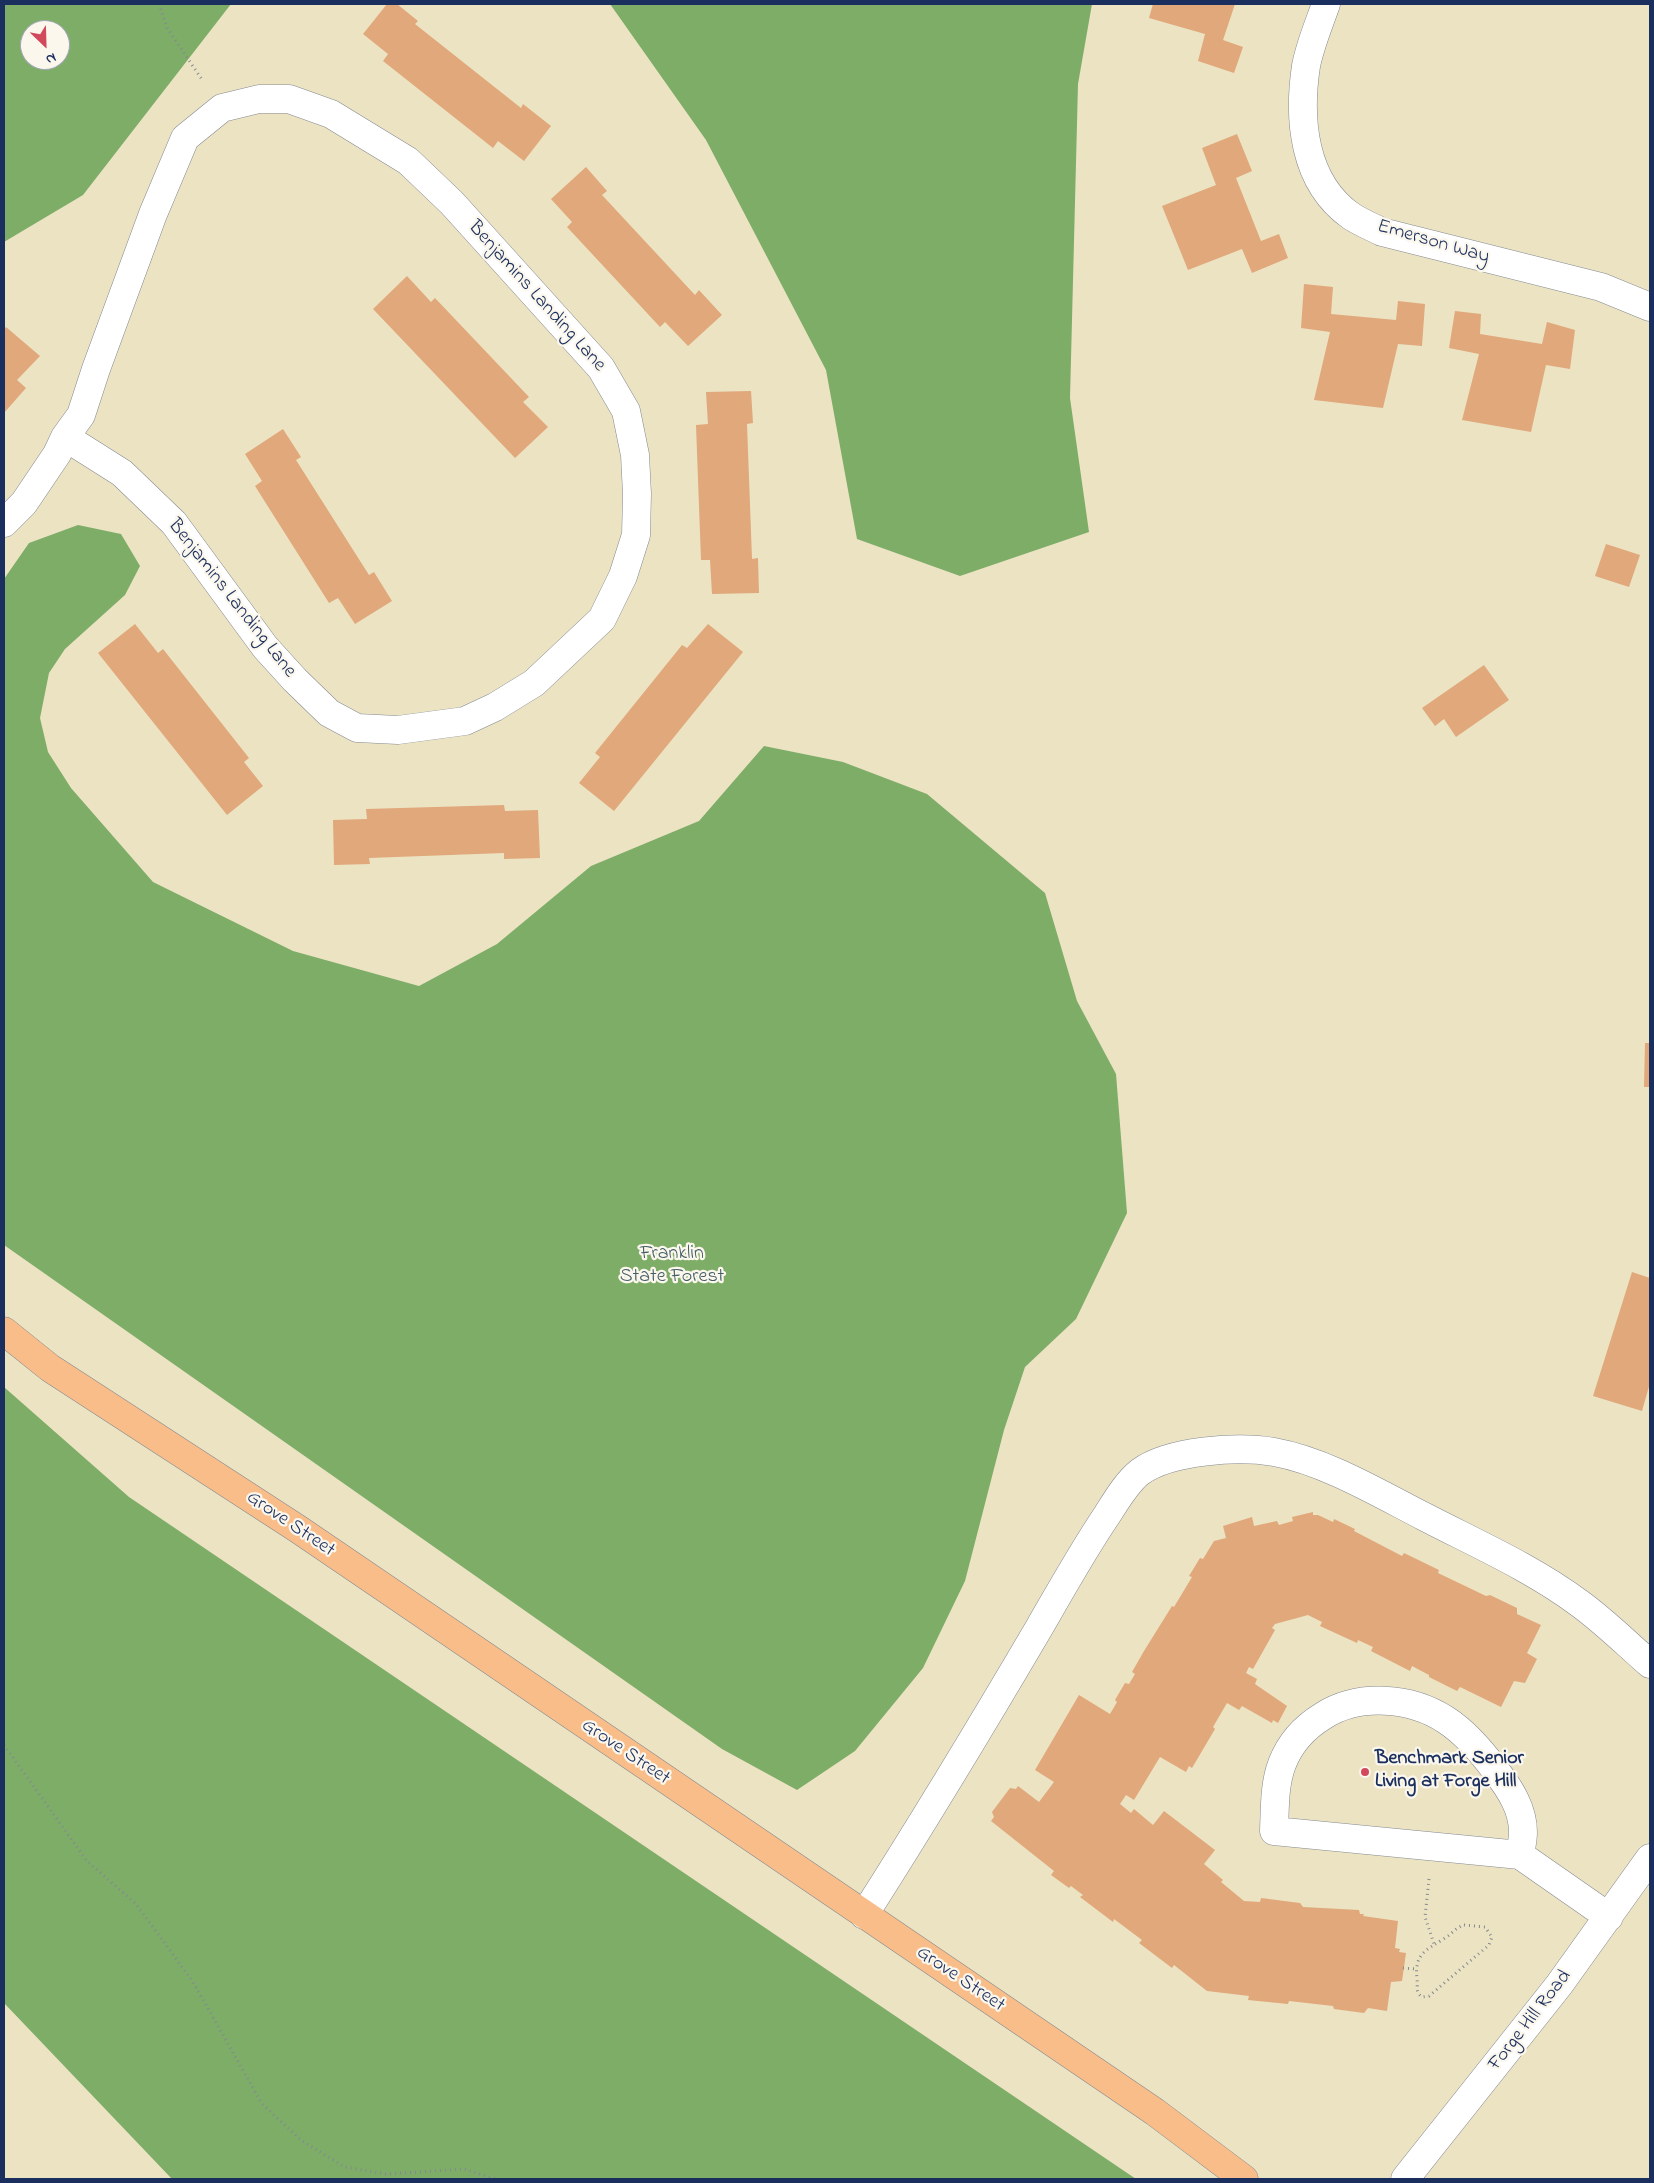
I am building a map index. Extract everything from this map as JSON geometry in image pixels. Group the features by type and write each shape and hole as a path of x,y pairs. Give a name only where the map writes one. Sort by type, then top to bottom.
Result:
{"main road":[{"name":"Grove Street","path":"4,1331 50,1368 298,1529 1155,2112 1244,2179"}],"street":[{"name":"Emerson Way","path":"1326,4 1306,65 1303,116 1306,143 1313,168 1328,194 1345,211 1382,232 1601,287 1650,307"},
{"name":"Benjamins Landing Lane","path":"4,523 29,494 57,454 65,437 81,415 153,214 185,138 222,108 259,100 289,99 332,114 372,137 408,162 452,203 601,368 626,411 635,455 638,494 636,535 618,584 602,619 534,683 495,707 465,721 398,730 357,728 329,713 294,680 265,647 174,523 122,473 65,437"},
{"path":"864,1915 944,1788 1083,1551 1112,1507 1138,1473 1164,1460 1194,1454 1240,1450 1276,1452 1306,1460 1369,1488 1499,1555 1554,1586 1580,1604 1650,1664"},
{"path":"1520,1855 1523,1832 1520,1815 1515,1799 1506,1784 1468,1738 1446,1719 1430,1712 1383,1700 1352,1702 1331,1710 1302,1731 1282,1763 1277,1787 1274,1831 1520,1855 1609,1916"},
{"name":"Forge Hill Road","path":"1406,2179 1559,1985 1650,1858"}],"path":[{"path":"159,4 166,28 222,108"},
{"path":"4,1745 88,1861 136,1904 192,1982 262,2104 302,2141 345,2166 353,2168 386,2174 464,2169 494,2179"},
{"path":"1425,1914 1427,1926 1434,1944"},
{"path":"1464,1925 1485,1928 1492,1938 1489,1945 1427,1997 1422,1997 1417,1992 1416,1968 1424,1952 1456,1928 1464,1925"},
{"path":"1403,1968 1416,1968"}],"green space":[{"path":"4,4 231,4 83,195 4,242"},
{"path":"610,4 1092,4 1078,84 1070,398 1089,532 960,576 857,539 826,370 706,140"},
{"name":"Franklin State Forest","path":"78,525 121,534 140,566 125,595 65,649 49,673 40,718 48,752 71,788 153,882 293,951 419,986 497,944 591,866 699,821 764,746 843,762 927,794 1045,893 1077,1001 1116,1074 1127,1213 1076,1319 1025,1367 1004,1430 965,1581 923,1668 855,1751 797,1790 722,1749 4,1245 4,579 29,543"},
{"path":"4,1387 129,1497 1136,2179 172,2179 4,2003"}],"building":[{"path":"387,4 397,4 418,21 415,24 521,108 523,104 551,126 524,161 498,141 493,148 383,61 388,54 363,34"},
{"path":"1153,4 1235,4 1223,40 1243,47 1234,73 1198,61 1205,34 1149,18"},
{"path":"1237,134 1252,171 1236,178 1261,241 1279,234 1288,258 1252,273 1242,249 1188,270 1162,206 1216,185 1202,148"},
{"path":"586,167 607,191 602,195 695,295 699,290 722,315 688,346 665,322 660,327 567,227 572,222 551,199"},
{"path":"407,276 431,302 435,298 529,397 523,402 548,427 515,458 373,309"},
{"path":"1304,284 1333,287 1331,314 1396,320 1398,301 1425,304 1422,346 1398,344 1383,408 1314,400 1330,332 1301,328"},
{"path":"1455,311 1481,314 1480,334 1542,344 1547,322 1575,330 1570,369 1546,365 1531,432 1462,420 1479,354 1449,348"},
{"path":"6,327 40,356 17,380 26,388 4,413 4,330"},
{"path":"751,391 753,423 747,424 752,559 758,558 759,593 712,594 710,560 701,560 696,425 708,424 706,392"},
{"path":"283,429 301,457 296,460 369,575 374,572 392,601 355,624 338,598 329,603 255,486 262,481 245,454"},
{"path":"1606,544 1640,555 1629,587 1595,576"},
{"path":"135,624 158,653 163,649 249,758 244,762 263,786 227,815 98,653"},
{"path":"708,624 743,652 614,811 579,783 600,757 595,753 682,645 687,648"},
{"path":"1484,665 1509,700 1456,737 1444,719 1435,726 1422,708"},
{"path":"504,805 505,811 538,810 540,858 504,859 504,853 369,858 370,864 334,865 333,820 367,819 366,809"},
{"path":"1645,1043 1650,1043 1650,1087 1644,1087"},
{"path":"1632,1272 1650,1278 1650,1383 1642,1411 1593,1396"},
{"path":"1313,1512 1313,1515 1318,1515 1333,1522 1334,1519 1402,1556 1404,1553 1439,1570 1438,1573 1486,1596 1490,1595 1517,1608 1517,1614 1541,1625 1527,1653 1537,1659 1525,1683 1514,1681 1501,1707 1460,1687 1457,1691 1412,1666 1410,1671 1371,1651 1373,1647 1358,1640 1357,1643 1320,1626 1322,1622 1308,1615 1275,1624 1272,1628 1275,1630 1253,1669 1249,1667 1246,1673 1257,1679 1255,1684 1287,1706 1278,1723 1273,1720 1272,1723 1242,1706 1239,1710 1227,1703 1213,1727 1215,1729 1192,1768 1189,1766 1186,1772 1160,1757 1134,1800 1126,1795 1120,1804 1131,1813 1134,1809 1153,1825 1164,1811 1215,1850 1204,1864 1223,1880 1221,1882 1244,1901 1260,1902 1261,1898 1300,1903 1303,1907 1359,1910 1360,1914 1364,1914 1363,1916 1398,1921 1395,1948 1400,1949 1399,1952 1406,1953 1402,1981 1391,1982 1387,2011 1368,2008 1364,2013 1334,2009 1333,2006 1289,2001 1288,2004 1248,2000 1249,1996 1207,1991 1174,1965 1172,1968 1139,1943 1142,1940 1114,1919 1113,1922 1080,1897 1083,1895 1071,1886 1069,1888 1051,1875 1054,1871 991,1821 994,1817 992,1812 1010,1788 1016,1789 1018,1786 1039,1802 1054,1782 1035,1770 1079,1695 1110,1714 1117,1702 1115,1700 1125,1683 1129,1684 1135,1674 1132,1672 1192,1577 1189,1576 1200,1558 1203,1559 1214,1541 1226,1538 1223,1526 1252,1517 1254,1526 1277,1521 1279,1525 1293,1521 1292,1517"}],"place":[{"name":"Benchmark Senior Living at Forge Hill","path":"1365,1772"}]}
